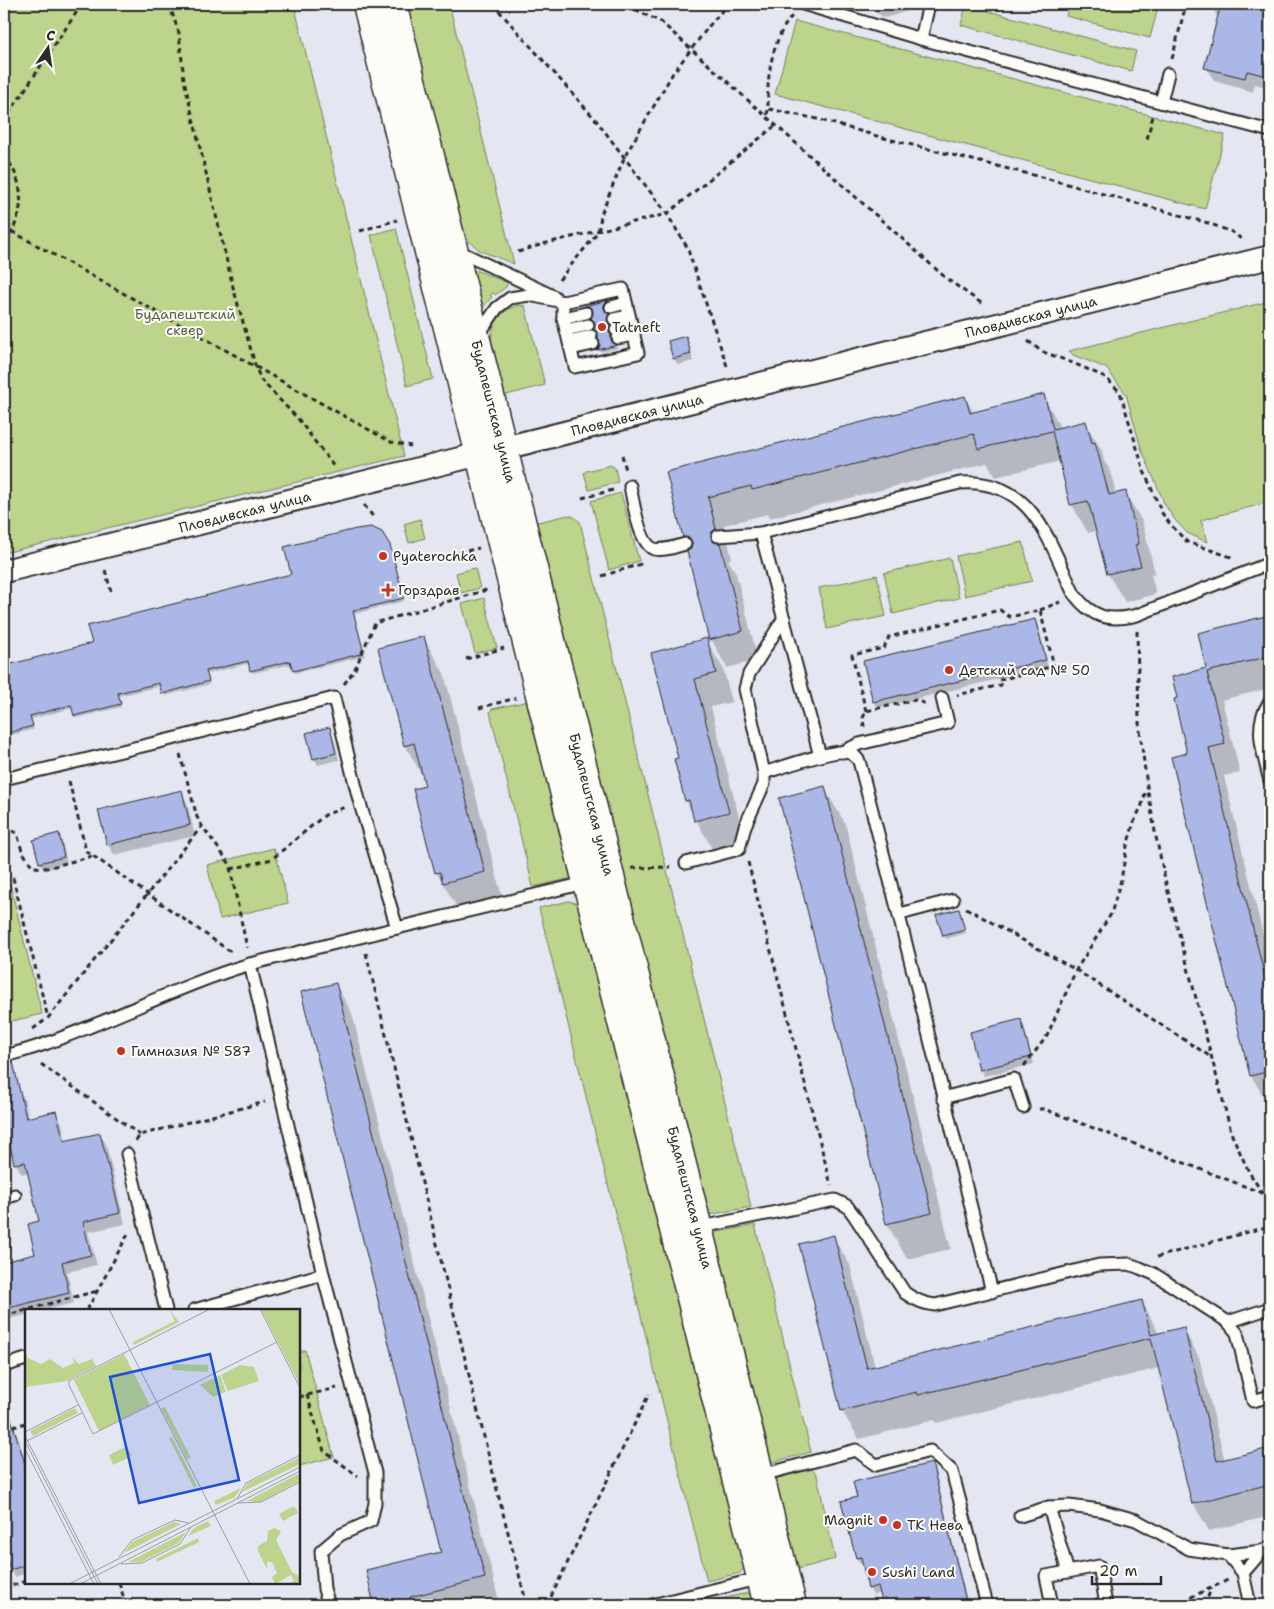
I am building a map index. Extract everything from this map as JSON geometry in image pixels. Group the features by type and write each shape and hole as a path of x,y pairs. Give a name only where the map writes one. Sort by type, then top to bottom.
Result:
{"street":[{"name":"Будапештская улица","path":"368,4 492,451 748,1478 792,1605"},
{"name":"Будапештская улица","path":"392,4 476,339 492,451"},
{"name":"Пловдивская улица","path":"4,571 1270,257"},
{"name":"Будапештская улица","path":"748,1478 761,1578 768,1605"}],"lane":[{"path":"803,4 921,38 1270,131"},
{"path":"921,38 929,4"},
{"path":"1159,102 1168,74"},
{"path":"453,248 470,258 550,293 563,302 567,335 575,367 638,353 623,288 563,302 529,295 510,298 497,308 476,339"},
{"path":"611,307 626,304"},
{"path":"567,335 586,313"},
{"path":"616,329 632,325"},
{"path":"567,335 591,335 567,335"},
{"path":"718,536 761,533 960,483 988,484 1012,494 1022,501 1038,520 1074,594 1081,603 1105,618 1137,616 1270,563"},
{"path":"630,486 646,544 652,548 662,550 685,544"},
{"path":"761,533 820,756"},
{"path":"686,863 739,849 745,826 764,784 764,773 745,688 749,674 784,618"},
{"path":"4,778 176,738 334,698 359,800 397,928"},
{"path":"841,752 865,742 948,723 942,698"},
{"path":"1270,702 1263,711 1261,736 1270,782"},
{"path":"764,773 820,756 841,752 848,752 859,761 900,914 992,1292"},
{"path":"4,1056 24,1052 70,1035 224,972 250,964 599,879"},
{"path":"900,914 953,900"},
{"path":"250,964 323,1274 375,1473 375,1503 371,1522 340,1535 321,1551 324,1589 329,1605"},
{"path":"944,1098 1014,1079 1023,1107"},
{"path":"127,1154 166,1309"},
{"path":"686,1230 834,1200 847,1206 905,1293 925,1304 935,1305 1099,1265 1129,1264 1154,1274 1228,1322 1237,1333 1253,1401 1270,1396"},
{"path":"198,1309 323,1274"},
{"path":"1228,1322 1270,1308"},
{"path":"4,1366 25,1359"},
{"path":"748,1478 856,1450 876,1465 930,1451 952,1471 987,1605"},
{"path":"1020,1516 1049,1507 1069,1506 1121,1515 1136,1520 1189,1549 1228,1555 1266,1549"},
{"path":"1049,1507 1068,1572"},
{"path":"1243,1573 1266,1549"},
{"path":"1228,1555 1243,1573 1250,1605"},
{"path":"1052,1605 1046,1576 1098,1566 1106,1604 1098,1605"},
{"path":"652,1605 761,1578"}],"path":[{"path":"4,121 82,4"},
{"path":"169,4 179,33 184,80 233,287 256,368 261,380 299,420 336,469"},
{"path":"493,4 596,120 667,214 687,247 728,369"},
{"path":"618,4 632,8 661,22 948,279 979,302"},
{"path":"557,282 598,232 602,212 625,156 674,73 728,4"},
{"path":"1168,74 1186,4"},
{"path":"767,115 771,65 783,29 794,14"},
{"path":"4,91 10,111"},
{"path":"1147,139 1159,102"},
{"path":"768,109 817,119 1208,223 1232,232 1239,237"},
{"path":"518,252 667,214 776,125"},
{"path":"4,155 16,173 21,193 20,213 13,232 4,243"},
{"path":"360,231 400,219"},
{"path":"4,227 390,442 411,446"},
{"path":"1041,351 1105,377 1120,392 1144,471 1162,513 1187,542 1231,556 1240,574"},
{"path":"582,498 630,486"},
{"path":"602,576 643,564 652,548"},
{"path":"441,556 477,549"},
{"path":"334,698 354,671 375,623 493,588"},
{"path":"865,742 863,718 866,711 852,656 884,648 889,637 1000,610 1010,617 1040,610 1063,601"},
{"path":"866,711 915,700 924,703 1001,685 1000,680 1054,666 1040,610"},
{"path":"1137,616 1139,723 1147,786 1167,888 1210,1057 1232,1134 1249,1172 1270,1204"},
{"path":"466,659 508,647"},
{"path":"176,738 197,817 229,863 231,869 250,964"},
{"path":"64,764 86,851 250,964"},
{"path":"1014,1079 1047,1036 1076,970 1111,914 1121,880 1127,846 1147,786"},
{"path":"231,869 272,859 325,815 359,800"},
{"path":"28,1032 48,1018 202,826"},
{"path":"4,829 6,828 17,833 22,851 33,866 47,868 93,856"},
{"path":"739,849 749,863 834,1200"},
{"path":"635,868 673,866"},
{"path":"4,880 13,878 48,1018"},
{"path":"953,900 1076,970 1210,1057"},
{"path":"365,950 498,1494 528,1605"},
{"path":"24,1052 140,1135 283,1098"},
{"path":"1023,1107 1044,1109 1270,1196"},
{"path":"88,1309 141,1210"},
{"path":"1156,1257 1270,1226"},
{"path":"30,1309 97,1291"},
{"path":"4,1316 25,1310"},
{"path":"300,1398 352,1385"},
{"path":"547,1605 649,1394"},
{"path":"307,1395 324,1451 375,1488"},
{"path":"4,1430 25,1423"},
{"path":"4,1588 25,1581"},
{"path":"119,1584 126,1605"},
{"path":"1174,1605 1210,1588 1203,1605"}],"green space":[{"name":"Будапештский сквер","path":"4,4 294,4 404,456 4,553"},
{"path":"404,4 449,4 514,264 479,250 464,236"},
{"path":"1069,4 1159,4 1150,38 1066,16"},
{"path":"966,5 1136,51 1131,71 961,25"},
{"path":"795,21 1225,135 1205,209 775,94"},
{"path":"396,228 433,379 407,386 371,235"},
{"path":"473,271 478,271 508,283 506,287 495,295 493,293 490,295 492,297 483,307 481,307"},
{"path":"1270,301 1270,502 1201,520 1207,542 1187,533 1165,505 1141,448 1126,394 1106,368 1073,355 1069,351"},
{"path":"519,305 525,306 545,385 503,396 493,357 492,331 497,320 505,311"},
{"path":"611,465 615,468 618,482 589,490 584,473"},
{"path":"621,493 639,561 609,570 591,501"},
{"path":"568,515 580,522 751,1207 708,1215 534,523"},
{"path":"420,519 425,538 409,543 404,524"},
{"path":"1023,542 1032,581 965,596 956,556"},
{"path":"950,558 959,598 893,614 884,573"},
{"path":"475,568 480,588 461,593 456,573"},
{"path":"877,575 886,616 827,629 819,588"},
{"path":"484,598 497,648 475,653 462,604"},
{"path":"529,701 573,875 568,879 533,887 490,712 492,709"},
{"path":"274,848 288,903 220,919 207,865"},
{"path":"10,884 42,1014 4,1023 4,885"},
{"path":"569,901 580,904 746,1566 740,1573 707,1581 539,908"},
{"path":"755,1225 811,1452 770,1463 713,1235 717,1232"},
{"path":"305,1350 334,1457 300,1466 300,1352"},
{"path":"812,1469 817,1475 835,1559 798,1569 790,1546 775,1481 781,1477"},
{"path":"752,1592 756,1605 712,1605 711,1601"}],"building":[{"path":"1221,4 1270,4 1270,77 1247,71 1245,78 1204,68"},
{"path":"608,300 604,308 609,314 607,320 610,325 611,340 617,345 598,350 600,343 598,334 594,329 595,323 591,318 593,311 585,306"},
{"path":"686,336 691,354 673,359 668,341"},
{"path":"1044,394 1053,429 1086,421 1092,443 1095,442 1109,495 1126,491 1139,544 1135,545 1141,566 1107,574 1088,501 1070,505 1052,431 978,449 974,434 752,490 751,486 708,497 716,529 712,532 711,537 714,542 720,543 743,631 709,640 687,551 691,549 692,542 690,538 683,537 666,472 965,396 970,413"},
{"path":"371,527 382,532 390,545 404,598 353,611 364,653 293,671 290,661 250,671 248,661 206,671 209,681 162,694 159,683 118,693 121,704 74,716 71,705 30,716 33,726 4,734 4,666 92,643 87,626 291,574 284,547"},
{"path":"1270,615 1270,656 1207,672 1225,744 1209,748 1270,998 1270,1071 1250,1076 1171,757 1187,753 1174,699 1177,698 1172,677 1206,668 1198,633"},
{"path":"1035,619 1046,660 873,702 863,661"},
{"path":"424,636 485,872 443,883 440,872 435,873 413,789 425,786 414,743 404,746 378,648"},
{"path":"707,638 716,673 695,679 729,812 694,821 689,800 685,801 674,759 678,758 651,653"},
{"path":"330,727 336,753 313,759 306,733"},
{"path":"825,786 932,1213 886,1224 779,798"},
{"path":"182,790 190,825 107,845 98,810"},
{"path":"59,833 64,857 39,863 33,840"},
{"path":"959,909 965,930 943,936 936,915"},
{"path":"336,983 485,1578 410,1597 412,1605 374,1605 366,1570 441,1552 301,992"},
{"path":"1021,1019 1031,1057 979,1070 970,1032"},
{"path":"13,1062 26,1118 56,1111 64,1141 100,1133 120,1213 83,1222 91,1255 62,1262 69,1293 4,1309 4,1262 35,1254 28,1224 39,1221 25,1162 14,1164 10,1144 4,1146 4,1063"},
{"path":"834,1235 867,1368 1142,1300 1151,1335 1184,1327 1217,1461 1270,1448 1270,1484 1192,1504 1151,1338 918,1395 917,1392 841,1411 799,1244"},
{"path":"4,1409 8,1409 25,1464 25,1565 10,1570 4,1550"},
{"name":"ТК Нева","path":"932,1463 967,1605 883,1605 878,1586 868,1589 861,1557 856,1558 841,1501 857,1497 853,1482"}],"place":[{"name":"Tatneft","path":"602,327"},
{"name":"Pyaterochka","path":"383,556"},
{"name":"Горздрав","path":"388,590"},
{"name":"Детский сад № 50","path":"949,670"},
{"name":"Гимназия № 587","path":"121,1051"},
{"name":"Magnit","path":"883,1520"},
{"name":"ТК Нева","path":"897,1525"},
{"name":"Sushi Land","path":"872,1572"}]}
